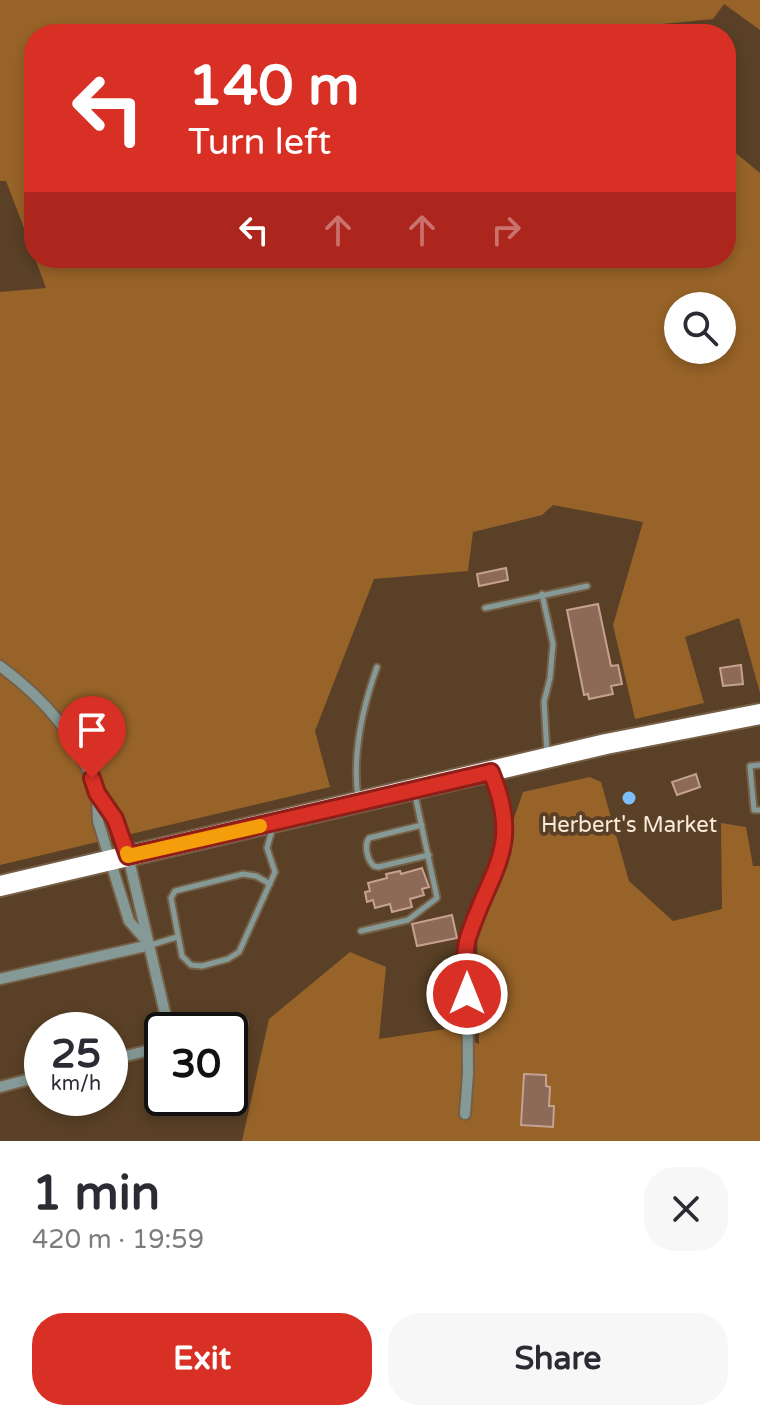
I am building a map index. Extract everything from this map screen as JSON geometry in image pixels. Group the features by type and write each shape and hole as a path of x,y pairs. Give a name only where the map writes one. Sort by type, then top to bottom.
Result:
{"highway":[{"path":"0,886 548,758 760,714"}],"street":[{"path":"0,666 47,707 71,735 87,762 97,793 98,821 120,858 150,945 165,1012"},
{"path":"465,1114 468,1073 467,941 502,856 505,822 499,790 491,772"},
{"path":"97,793 115,819 129,921 150,945"},
{"path":"0,979 150,945"},
{"path":"0,1087 24,1081"}],"lane":[{"path":"485,608 587,586"},
{"path":"542,594 553,644 544,702 548,758"},
{"path":"358,803 355,776 359,743 365,702 377,667"},
{"path":"760,765 750,766 754,810 760,810"},
{"path":"361,931 408,920 434,903 437,891 414,790"},
{"path":"270,884 256,876 243,874 175,891 171,898 182,956 191,965 202,966 228,959 239,952 270,884 275,872 267,840 278,822"},
{"path":"422,825 369,838 366,846 369,860 378,867 429,855"},
{"path":"150,945 177,937"}],"shaded area":[{"path":"0,0 760,0 760,30 724,4 713,19 662,24 24,24 24,228 6,181 0,181"},
{"path":"736,153 760,173 760,693 739,618 685,637 704,703 635,719 613,625 643,522 553,505 542,515 473,532 468,571 374,579 315,731 330,787 0,865 0,292 46,288 39,268 736,268"},
{"path":"590,777 601,782 629,881 673,921 722,909 721,823 746,827 753,866 760,866 760,1141 242,1141 269,1019 350,952 386,967 379,1039 446,1029 479,1044 477,927 523,792"}],"building":[{"path":"506,568 508,580 479,586 477,574"},
{"path":"598,604 611,666 618,665 622,684 611,686 613,694 589,699 588,694 584,695 567,610"},
{"path":"741,665 743,684 723,686 720,668"},
{"path":"696,774 700,787 677,795 672,782"},
{"path":"422,868 429,887 422,889 424,895 410,899 412,907 392,912 390,904 375,908 373,900 367,902 365,892 370,891 368,883 387,878 386,874 400,871 401,874"},
{"path":"452,915 457,938 417,946 412,924"},
{"path":"524,1074 546,1075 546,1086 550,1087 549,1106 554,1106 553,1127 521,1125"}],"slow traffic":[{"path":"127,853 128,856 260,826"}],"place":[{"name":"Herbert's Market","path":"629,798"}],"route":[{"path":"92,778 97,793 115,819 128,856 491,772 499,790 505,822 502,856 467,941 467,994"}]}
